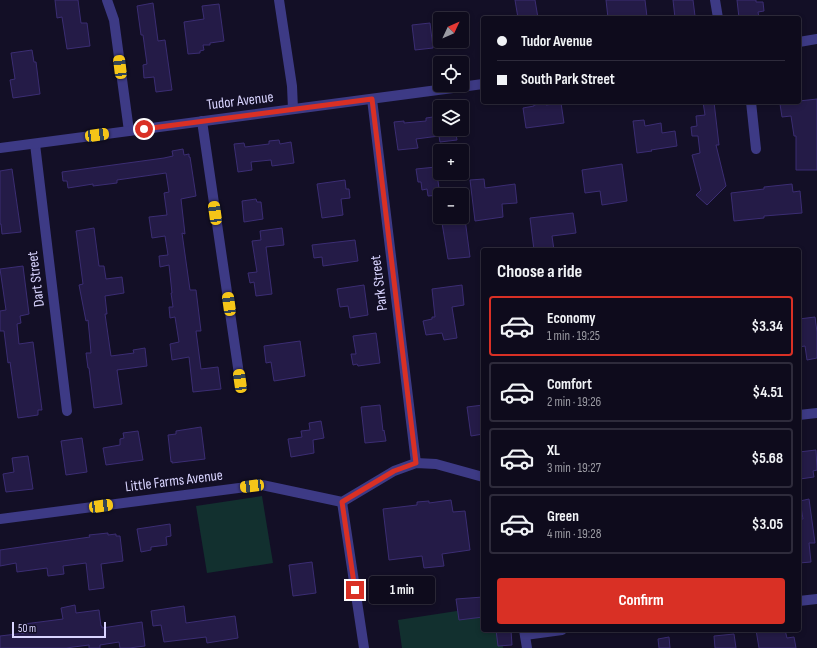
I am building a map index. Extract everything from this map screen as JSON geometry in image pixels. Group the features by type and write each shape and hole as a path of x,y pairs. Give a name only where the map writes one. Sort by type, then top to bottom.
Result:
{"street":[{"path":"107,0 114,20 128,131"},
{"path":"279,0 292,86 293,109"},
{"path":"715,0 718,16"},
{"path":"801,42 817,39"},
{"name":"Tudor Avenue","path":"0,148 481,84"},
{"name":"Park Street","path":"372,99 416,463"},
{"path":"750,104 756,149"},
{"path":"202,121 240,381"},
{"name":"Dart Street","path":"35,144 67,411"},
{"path":"801,415 817,413"},
{"path":"364,648 342,502 394,471 416,463 436,464 481,476"},
{"name":"Little Farms Avenue","path":"0,519 262,485 342,502"},
{"path":"801,601 817,600"},
{"path":"524,632 527,648"}],"green space":[{"path":"262,496 273,563 207,573 196,506"},
{"path":"481,607 481,632 502,632 503,648 402,648 398,620"}],"building":[{"path":"55,0 78,0 81,23 87,23 90,46 67,49 62,17 57,18"},
{"path":"515,0 535,0 538,16 518,16"},
{"path":"606,0 645,0 647,16 608,16"},
{"path":"673,0 693,0 695,16 675,16"},
{"path":"737,0 756,0 756,2 763,2 764,11 758,12 759,16 739,16"},
{"path":"153,3 158,41 165,40 172,90 156,92 154,77 144,78 143,65 147,64 137,6"},
{"path":"219,4 224,41 210,43 210,45 203,45 204,50 200,51 200,53 188,54 184,22 204,19 202,6"},
{"path":"430,23 433,48 415,50 412,25"},
{"path":"32,50 34,62 36,62 40,94 13,98 10,80 15,79 11,53"},
{"path":"817,99 817,170 796,170 796,136 794,136 791,116 782,117 780,104 801,104 801,101"},
{"path":"561,104 564,123 526,128 523,108 534,105"},
{"path":"703,104 714,104 719,145 716,145 726,186 707,205 696,195 701,190 692,155 700,153 698,136 692,136 691,127 697,126 696,116 705,115"},
{"path":"433,117 433,136 439,136 416,139 418,148 398,150 394,122 404,121 404,123 426,121 426,118"},
{"path":"644,120 645,126 661,123 662,133 675,131 677,146 637,153 633,121"},
{"path":"439,136 456,136 457,140 440,142"},
{"path":"279,140 280,144 291,142 294,163 272,166 271,160 251,162 252,170 238,172 234,144 244,143 245,147 269,144 269,141"},
{"path":"183,149 184,155 189,154 190,157 196,196 181,199 185,234 182,233 190,290 196,290 201,331 196,331 201,369 218,367 221,389 193,392 189,357 172,360 170,344 179,342 175,317 170,318 169,307 173,307 169,265 160,267 159,256 168,255 165,236 152,238 149,217 167,215 164,193 169,192 166,173 117,180 117,183 93,186 93,184 68,188 67,181 63,181 62,172 164,158 173,156 172,151"},
{"path":"622,164 627,201 602,205 600,191 585,193 582,170"},
{"path":"433,167 433,180 438,180 439,188 433,188 433,196 428,196 427,189 422,190 421,182 418,182 416,169"},
{"path":"12,169 21,232 2,234 0,224 0,171"},
{"path":"484,179 485,188 515,184 517,203 502,204 503,217 475,221 470,180"},
{"path":"345,180 346,189 349,189 350,198 341,199 343,215 322,218 317,184"},
{"path":"792,184 793,192 800,191 802,213 764,216 764,218 734,221 731,193"},
{"path":"256,199 257,202 261,202 263,219 244,222 242,201"},
{"path":"573,213 576,233 552,236 554,248 534,248 530,218"},
{"path":"442,224 466,224 470,257 448,259"},
{"path":"94,228 99,266 104,266 106,279 122,277 124,293 105,296 107,314 105,314 111,356 134,353 133,350 145,348 147,366 117,370 122,404 94,408 86,353 91,353 88,320 86,321 79,285 83,284 76,231"},
{"path":"282,228 284,245 266,247 272,294 256,296 254,282 250,283 248,273 257,272 252,241 261,240 260,231"},
{"path":"355,240 358,261 323,266 322,257 314,258 312,245"},
{"path":"23,266 29,314 20,316 21,323 17,324 19,344 33,342 42,410 38,410 38,415 18,418 4,331 0,331 0,311 6,310 0,269"},
{"path":"364,285 368,315 350,318 348,306 340,307 337,289"},
{"path":"462,285 464,305 452,307 457,338 444,340 442,333 426,335 423,321 435,317 432,289"},
{"path":"815,317 817,332 817,358 807,360 805,346 801,347 801,319"},
{"path":"376,333 380,363 358,366 357,364 353,365 351,354 356,354 353,336"},
{"path":"300,341 305,376 274,381 271,362 266,363 264,346"},
{"path":"380,405 383,431 384,430 386,441 365,443 361,407"},
{"path":"481,405 481,434 471,436 467,407"},
{"path":"321,421 324,438 313,440 314,453 291,457 288,439 302,437 301,431 310,430 309,423"},
{"path":"201,427 205,459 172,463 168,435 176,434 176,431"},
{"path":"138,431 143,460 106,465 103,448 120,445 120,439 124,438 123,433"},
{"path":"82,438 87,472 66,475 61,441"},
{"path":"816,450 817,470 813,471 814,477 801,479 801,452"},
{"path":"28,456 33,489 6,492 3,474 14,472 12,458"},
{"path":"809,499 815,543 809,543 811,562 801,563 801,519 803,519 801,501"},
{"path":"451,500 453,512 465,511 470,550 442,554 444,566 424,568 422,556 389,560 383,509 417,505 417,502 429,501 429,503"},
{"path":"170,524 171,536 166,537 167,545 151,547 151,550 141,552 137,529"},
{"path":"108,533 108,535 116,534 116,536 120,536 123,561 101,564 104,588 89,590 86,563 63,566 64,574 48,576 47,568 17,572 16,563 0,566 0,550"},
{"path":"312,562 316,593 293,596 289,565"},
{"path":"481,597 481,617 459,620 456,599"},
{"path":"75,605 76,613 99,610 102,628 142,622 145,646 120,648 119,642 100,645 100,648 89,648 89,645 66,648 0,648 0,636 25,633 24,624 63,619 61,608"},
{"path":"184,606 186,623 235,616 238,638 207,643 206,637 164,642 161,625 153,626 151,611"},
{"path":"496,632 511,632 512,645 498,646"},
{"path":"756,632 786,632 787,638 794,637 796,648 759,648"},
{"path":"734,634 736,648 715,648 714,636"},
{"path":"669,637 670,648 659,648 658,639"}],"route":[{"path":"144,129 372,99 416,463 394,471 342,502 355,590"}]}
